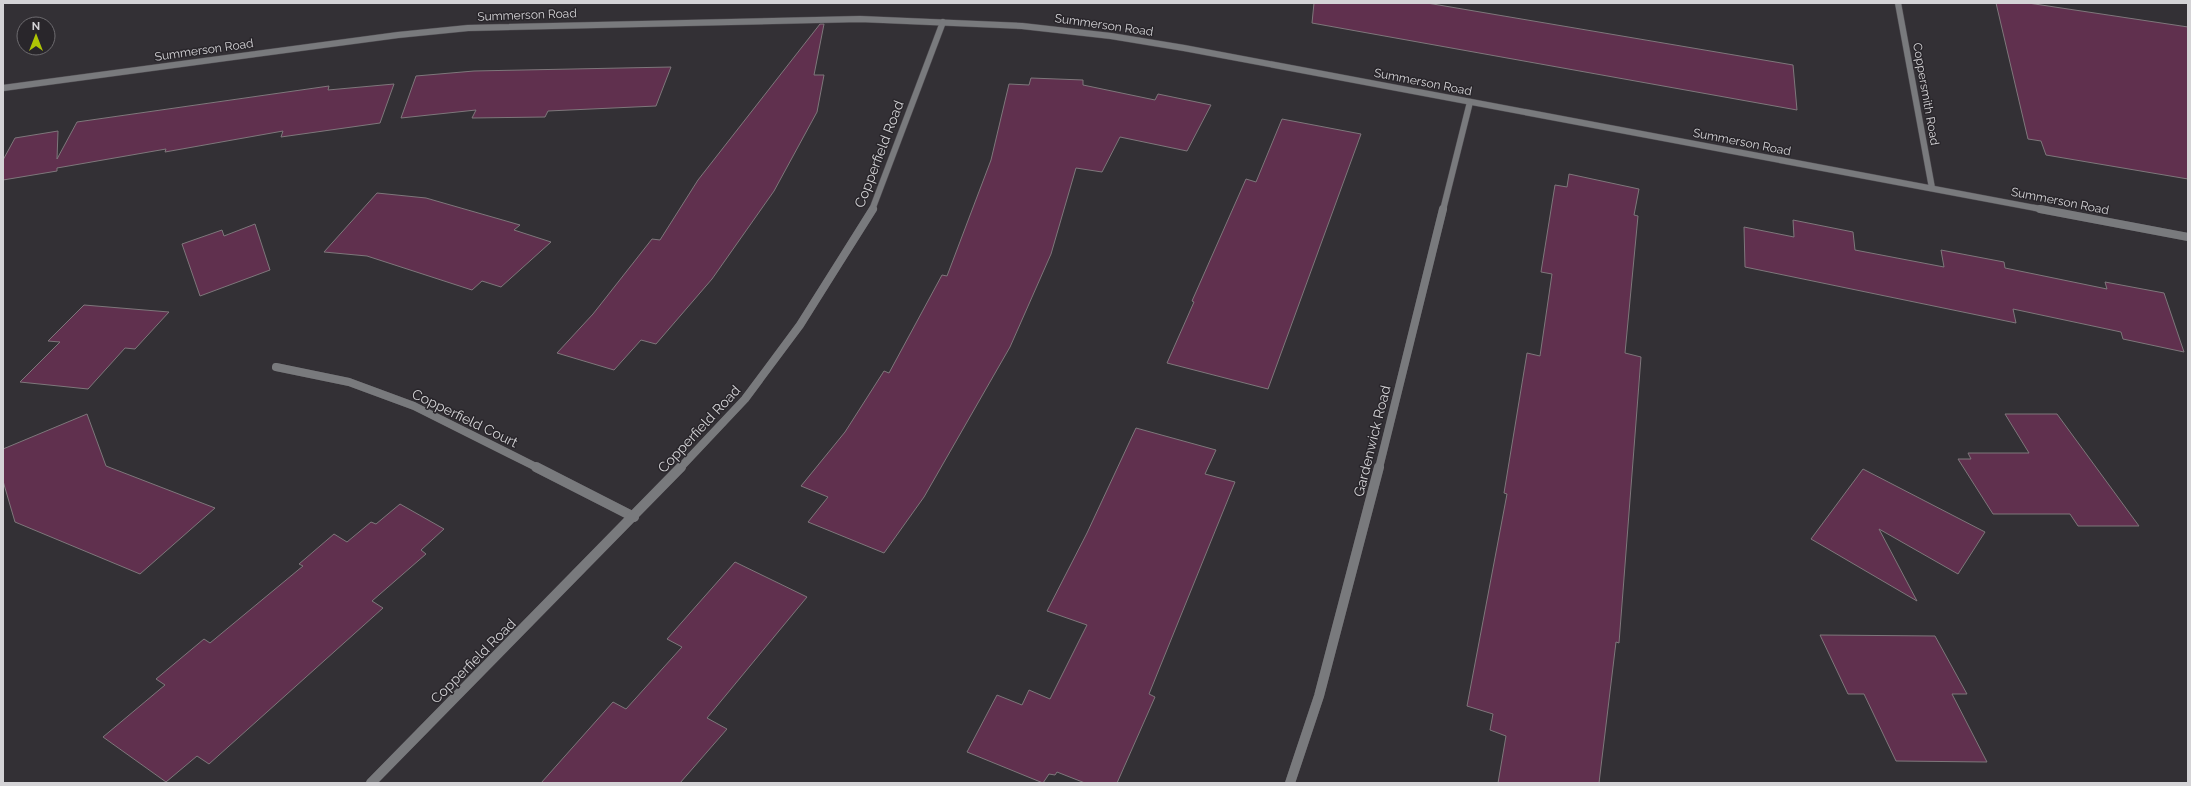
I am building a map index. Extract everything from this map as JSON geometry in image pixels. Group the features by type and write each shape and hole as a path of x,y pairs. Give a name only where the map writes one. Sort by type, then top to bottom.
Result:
{"street":[{"name":"Coppersmith Road","path":"1898,3 1932,188"},
{"name":"Summerson Road","path":"3,88 390,36 468,28 860,19 1022,26 1110,36 1932,188 2188,237"},
{"name":"Copperfield Road","path":"371,783 634,517 745,398 800,325 840,266 873,209 944,22"},
{"name":"Gardenwick Road","path":"1290,783 1319,696 1350,583 1470,102"},
{"name":"Copperfield Court","path":"276,367 349,382 414,406 634,517"}],"building":[{"path":"1314,3 1427,3 1793,65 1797,110 1312,23"},
{"path":"1996,3 2028,3 2188,27 2188,179 2046,155 2041,141 2028,139"},
{"path":"820,24 824,24 814,75 824,75 817,112 774,191 712,279 656,344 641,340 614,370 557,353 593,314 652,239 660,240 698,180"},
{"path":"671,67 656,106 548,111 545,117 472,118 476,110 401,118 416,76 474,71"},
{"path":"1031,78 1083,80 1083,85 1155,100 1158,94 1211,105 1187,151 1120,137 1102,172 1076,168 1051,254 1010,347 924,497 884,553 808,522 828,497 801,486 845,432 884,371 889,373 942,275 947,276 991,160 1009,84 1029,85"},
{"path":"394,84 380,123 281,137 283,131 165,152 166,149 57,168 57,171 3,180 3,160 15,138 58,131 57,159 77,122 329,86 328,90"},
{"path":"1282,119 1361,134 1268,389 1167,363 1194,302 1192,301 1246,179 1256,182"},
{"path":"1569,174 1639,189 1634,215 1638,216 1625,353 1641,357 1619,643 1616,642 1599,783 1498,783 1506,736 1490,730 1493,714 1467,706 1507,494 1504,493 1527,353 1540,356 1552,274 1541,272 1555,185 1567,187"},
{"path":"377,193 426,198 520,225 514,230 551,242 501,287 482,281 472,290 367,256 324,252"},
{"path":"1793,220 1853,232 1855,250 1944,267 1941,250 2004,262 2005,268 2107,289 2105,282 2164,293 2184,352 2123,339 2121,332 2013,309 2016,323 1745,267 1744,227 1794,237"},
{"path":"255,224 270,270 200,296 182,244 222,230 224,236"},
{"path":"84,305 169,312 135,349 125,348 88,389 20,382 60,342 48,341"},
{"path":"87,414 106,466 215,508 140,574 15,522 3,481 3,449"},
{"path":"2005,414 2057,414 2139,526 2078,526 2070,514 1993,514 1958,459 1971,459 1968,453 2029,453"},
{"path":"1136,428 1216,450 1205,474 1235,482 1149,694 1155,697 1117,783 1085,783 1057,772 1055,775 1049,774 1043,783 967,752 997,695 1022,705 1029,690 1050,699 1087,625 1047,611 1087,533"},
{"path":"1863,469 1985,532 1958,574 1879,529 1917,601 1811,539"},
{"path":"400,504 444,529 421,550 426,554 372,601 383,608 209,764 197,756 166,782 103,737 165,685 156,679 204,639 210,643 303,566 299,564 334,534 347,542 371,522 376,524"},
{"path":"735,562 807,597 707,718 727,729 680,783 541,783 613,702 626,709 682,647 667,639"},
{"path":"1820,635 1935,636 1967,694 1952,694 1987,762 1896,761 1864,694 1848,694"}]}
